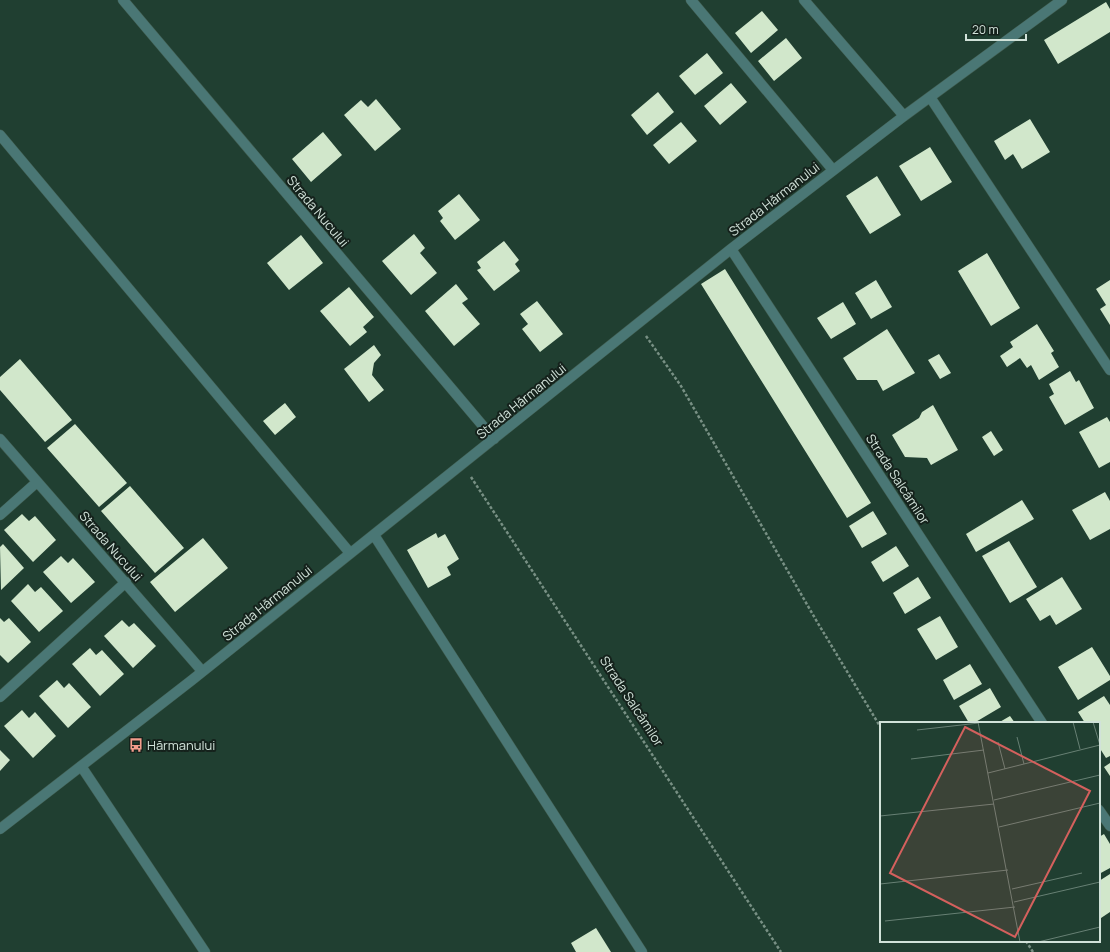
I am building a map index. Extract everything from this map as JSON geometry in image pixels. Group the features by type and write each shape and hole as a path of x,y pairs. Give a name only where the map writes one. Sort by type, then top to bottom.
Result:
{"street":[{"name":"Strada Nucului","path":"123,0 494,439"},
{"path":"691,0 833,170"},
{"path":"804,0 904,116"},
{"name":"Strada Hărmanului","path":"0,829 374,535 731,249 904,116 1062,0"},
{"path":"930,97 1110,370"},
{"path":"0,135 350,553"},
{"name":"Strada Salcâmilor","path":"731,249 1041,722"},
{"name":"Strada Nucului","path":"0,439 202,671"},
{"path":"0,515 37,482"},
{"path":"374,535 642,952"},
{"path":"0,697 126,582"},
{"path":"81,766 205,952"},
{"path":"1100,811 1110,826"}],"path":[{"path":"638,324 681,386 816,620 880,726"},
{"name":"Strada Salcâmilor","path":"462,464 781,952"},
{"path":"1027,942 1033,952"}],"building":[{"path":"1106,2 1110,9 1110,32 1058,64 1044,40"},
{"path":"762,11 778,30 751,53 735,33"},
{"path":"786,38 802,58 774,81 758,61"},
{"path":"707,53 723,73 695,95 679,76"},
{"path":"731,83 747,102 720,125 704,106"},
{"path":"658,92 674,112 647,135 631,115"},
{"path":"376,99 401,129 375,151 344,115 361,100 368,107"},
{"path":"1030,119 1050,152 1022,169 1013,154 1005,160 994,141"},
{"path":"681,122 697,141 669,164 653,145"},
{"path":"323,132 342,155 311,182 292,159"},
{"path":"930,147 952,182 921,201 899,166"},
{"path":"877,176 901,215 870,234 846,196"},
{"path":"459,194 480,220 455,240 440,221 443,218 438,211"},
{"path":"414,234 425,248 420,253 437,273 411,295 382,261"},
{"path":"301,235 323,263 289,290 267,263"},
{"path":"504,241 519,260 515,264 520,271 494,291 477,270 481,268 477,262"},
{"path":"987,253 1020,308 991,326 958,271"},
{"path":"725,269 871,503 847,518 701,284"},
{"path":"876,280 892,307 871,319 855,293"},
{"path":"1110,280 1110,325 1100,309 1106,305 1096,289"},
{"path":"456,284 468,299 462,303 480,324 454,346 425,311"},
{"path":"349,287 374,317 363,327 367,332 350,346 320,311"},
{"path":"537,301 563,334 540,352 522,329 528,324 520,314"},
{"path":"843,302 856,324 831,339 817,318"},
{"path":"1037,324 1054,351 1051,353 1059,367 1039,380 1031,365 1027,368 1020,358 1007,367 1000,356 1013,347 1010,342"},
{"path":"887,329 915,373 883,391 877,380 857,380 843,358"},
{"path":"374,345 381,355 374,363 372,375 384,390 369,402 344,369"},
{"path":"939,354 951,373 940,379 928,360"},
{"path":"20,359 72,420 45,442 0,390 0,377"},
{"path":"1070,371 1076,382 1079,380 1094,408 1065,425 1049,397 1054,394 1049,384"},
{"path":"285,403 296,417 275,435 263,421"},
{"path":"933,405 958,450 931,465 927,458 905,457 892,435 919,418 922,412"},
{"path":"1107,417 1110,422 1110,462 1099,468 1079,432"},
{"path":"75,424 127,483 99,507 47,448"},
{"path":"991,431 1003,450 994,456 982,437"},
{"path":"130,486 184,548 155,573 101,511"},
{"path":"1105,492 1110,501 1110,529 1090,540 1072,510"},
{"path":"1022,500 1034,519 976,552 966,534"},
{"path":"873,511 887,534 862,548 849,526"},
{"path":"22,514 29,521 35,516 56,540 33,562 4,530"},
{"path":"436,533 438,538 445,534 459,559 447,567 451,575 428,588 407,550"},
{"path":"203,538 228,568 175,612 150,582"},
{"path":"1009,541 1037,587 1010,603 982,556"},
{"path":"3,544 24,568 1,590 0,547"},
{"path":"896,546 909,566 883,582 871,562"},
{"path":"61,556 68,563 73,558 95,582 71,603 43,572"},
{"path":"918,577 931,598 905,614 893,593"},
{"path":"1062,577 1082,609 1056,625 1050,615 1040,621 1026,599"},
{"path":"28,584 35,592 41,587 63,611 39,632 11,601"},
{"path":"940,616 958,647 936,660 917,629"},
{"path":"0,618 4,622 9,618 31,642 8,663 0,655"},
{"path":"122,620 129,627 134,623 156,646 133,668 104,636"},
{"path":"1092,647 1110,676 1110,680 1078,700 1058,667"},
{"path":"90,648 96,655 102,650 124,674 100,696 72,664"},
{"path":"970,664 982,684 954,700 943,680"},
{"path":"57,680 64,688 69,683 91,707 68,728 39,696"},
{"path":"990,688 1001,707 976,722 968,722 959,706"},
{"path":"1104,696 1110,705 1110,756 1106,758 1100,749 1100,722 1084,722 1078,712"},
{"path":"22,710 29,718 35,712 56,736 33,758 4,726"},
{"path":"1010,716 1014,722 1000,722"},
{"path":"0,750 10,760 0,771"},
{"path":"1110,763 1110,776 1104,767"},
{"path":"1104,834 1110,844 1110,868 1100,873 1100,836"},
{"path":"1110,874 1110,912 1101,918 1100,916 1100,880"},
{"path":"596,928 611,952 576,952 571,943"}],"place":[{"name":"Hărmanului","path":"136,745"}]}
